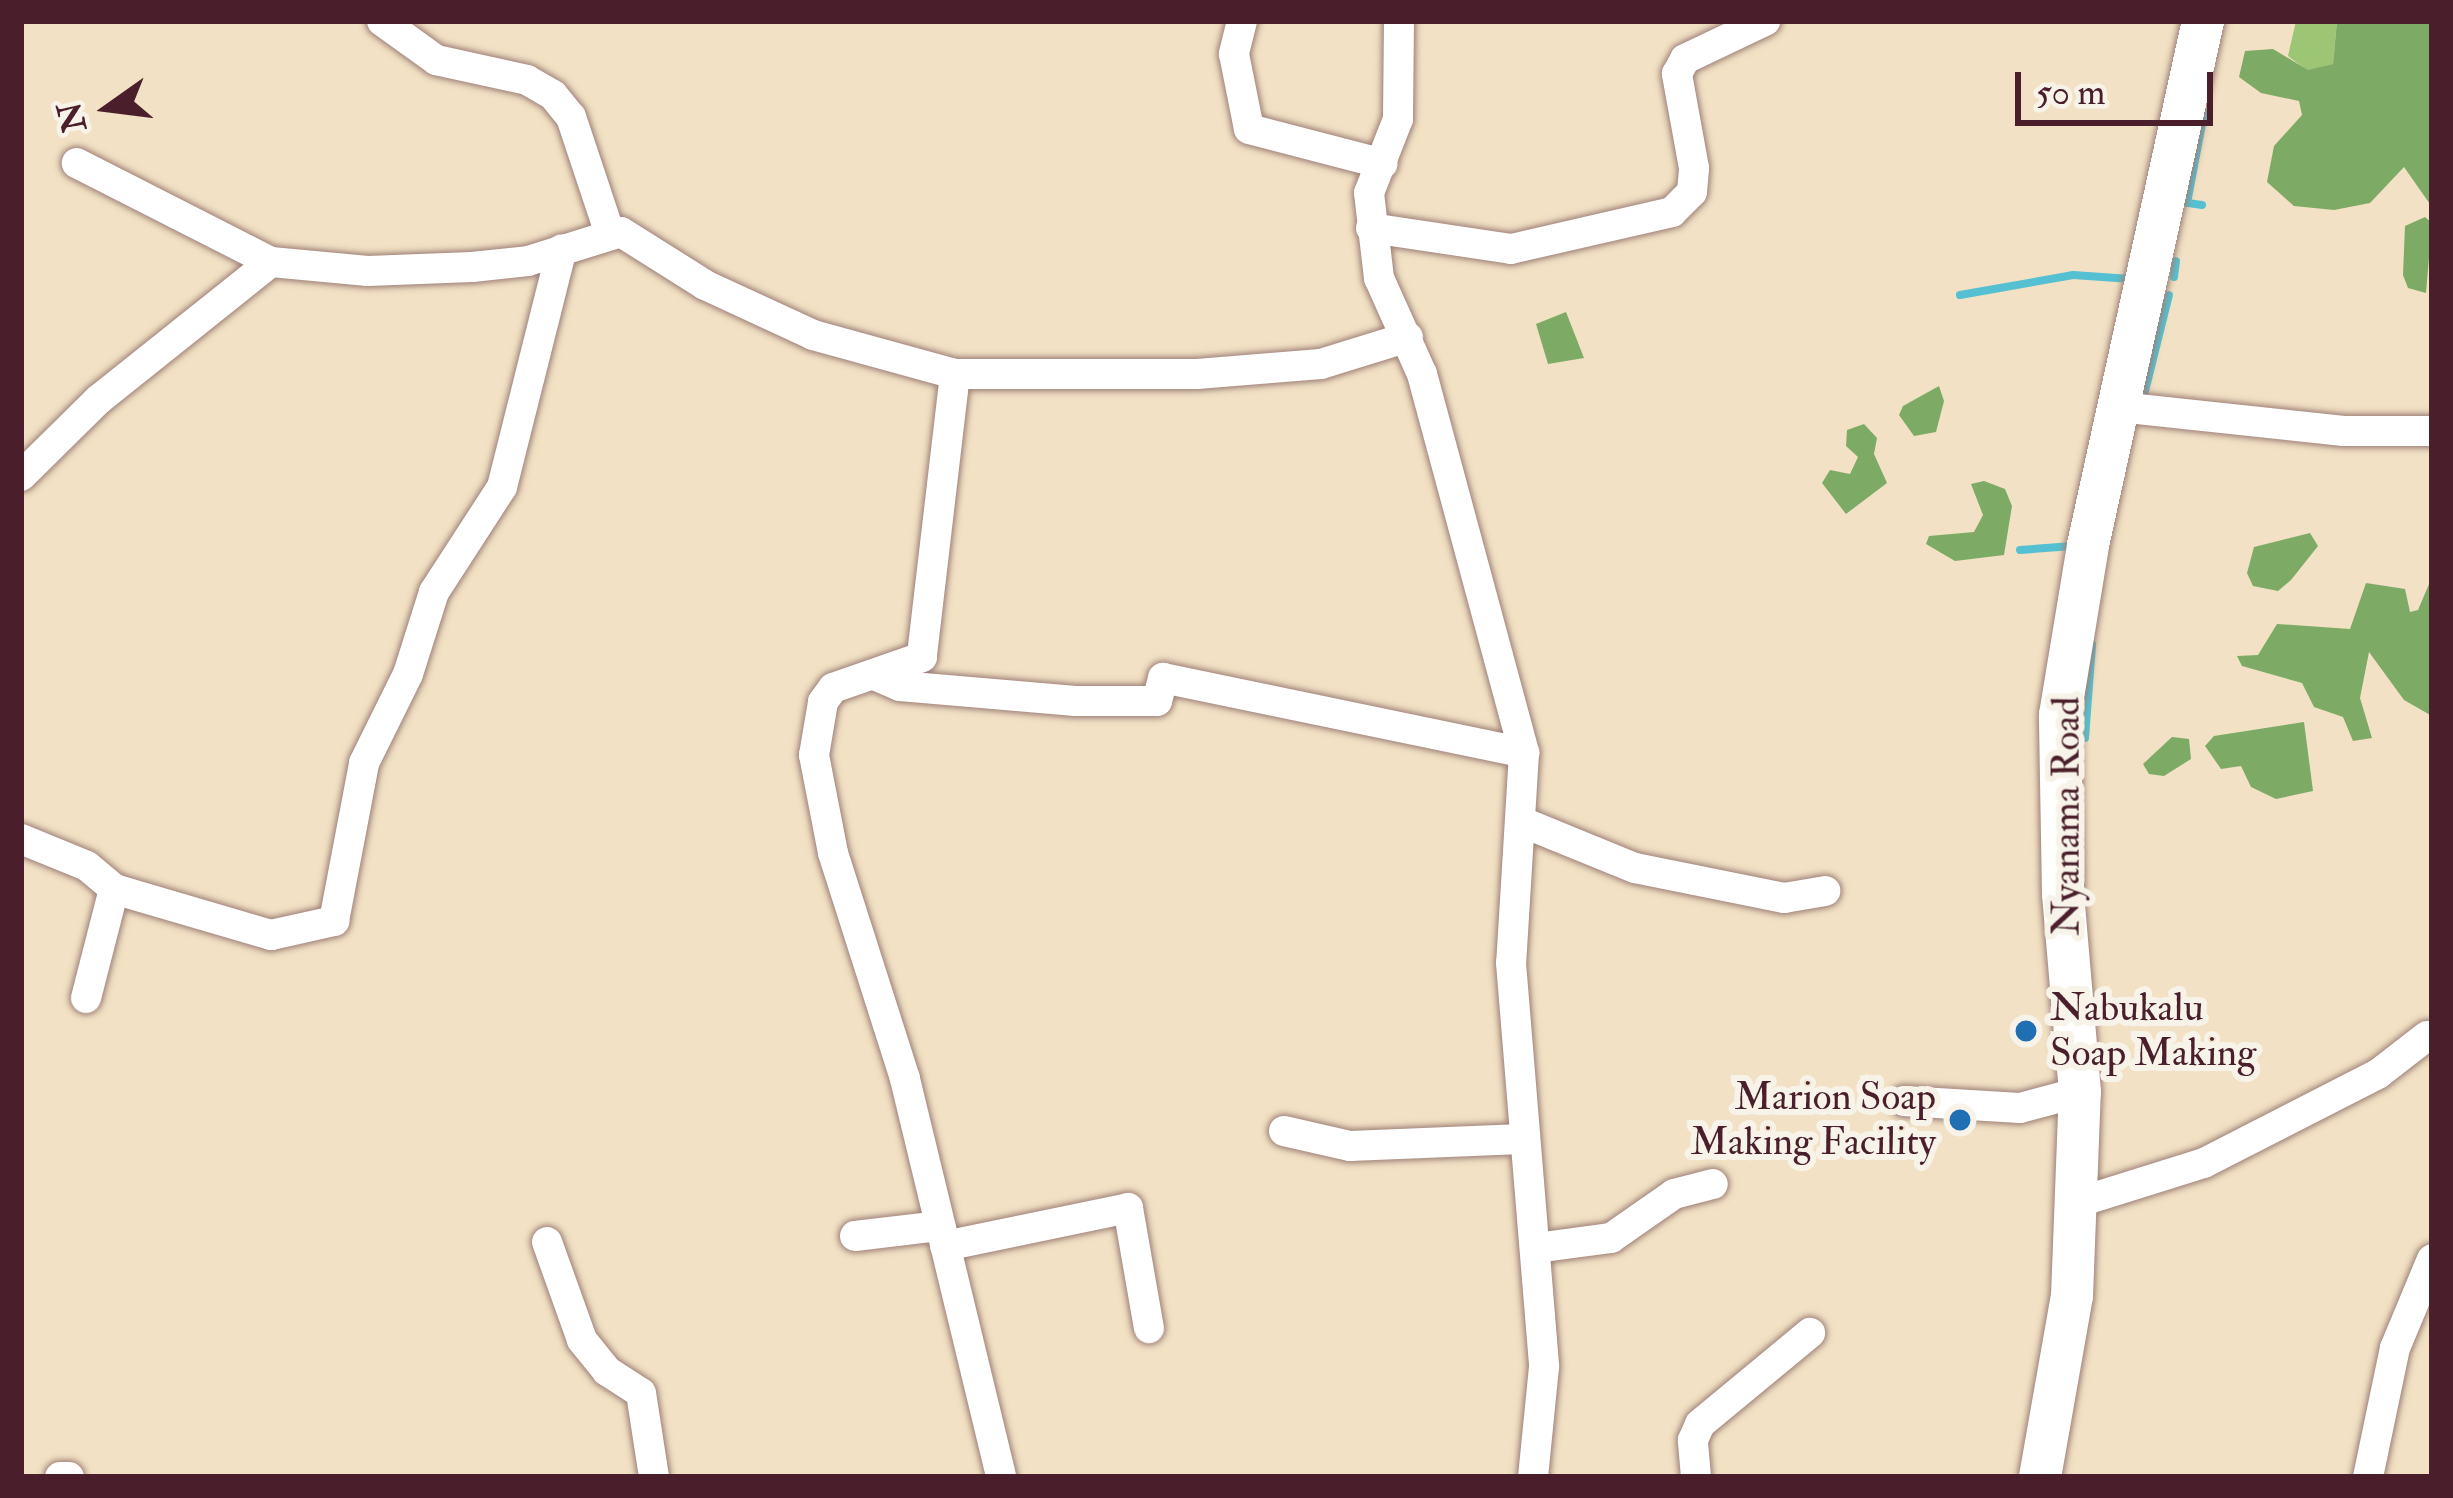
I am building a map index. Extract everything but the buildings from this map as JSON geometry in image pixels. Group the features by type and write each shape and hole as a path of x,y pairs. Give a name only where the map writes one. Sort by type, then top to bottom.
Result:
{"street":[{"path":"382,21 436,60 527,80 553,95 572,117 609,231 814,335 955,374 1301,366 1408,337"},
{"path":"1242,21 1234,54 1249,129 1383,164"},
{"path":"1399,21 1398,119 1370,193 1379,278 1408,337 1524,753 1511,963 1544,1367 1533,1477"},
{"path":"1371,228 1510,249 1672,212 1693,192 1694,168 1677,74 1684,59 1765,21"},
{"name":"Nyanama Road","path":"2040,1477 2072,1296 2080,1092 2063,894 2060,715 2119,407 2203,21"},
{"path":"77,163 271,262 368,271 472,267 562,249 609,231"},
{"path":"21,839 87,866 114,889 271,935 334,921 364,763 408,674 434,592 502,487 562,249"},
{"path":"21,476 98,400 271,262"},
{"path":"955,374 922,657 833,688 823,702 814,770 943,1236 1001,1477"},
{"path":"2119,407 2344,431 2432,431"},
{"path":"870,674 900,686 1075,701 1157,701 1163,678 1524,753"},
{"path":"1522,822 1635,868 1784,898 1825,891"},
{"path":"86,998 114,889"},
{"path":"2076,1203 2204,1163 2378,1073 2427,1036"},
{"path":"1904,1102 2020,1108 2080,1092"},
{"path":"1284,1131 1350,1146 1522,1139"},
{"path":"1536,1248 1611,1238 1674,1194 1713,1184"},
{"path":"855,1236 943,1236 1128,1208 1149,1328"},
{"path":"548,1242 581,1340 607,1371 641,1393 654,1477"},
{"path":"2368,1477 2395,1348 2432,1259"},
{"path":"1696,1477 1700,1424 1810,1334"}],"green space":[{"path":"2296,21 2337,21 2333,64 2308,71 2288,56"},
{"path":"2337,21 2432,21 2432,207 2404,167 2370,203 2334,210 2294,206 2267,182 2274,146 2302,115 2299,101 2261,93 2239,77 2245,51 2273,49 2308,70 2333,64"},
{"path":"2425,217 2432,223 2426,293 2408,288 2403,275 2405,226"},
{"path":"1566,312 1584,358 1548,364 1536,324"},
{"path":"1939,386 1944,401 1936,432 1914,436 1899,415 1903,406"},
{"path":"1864,424 1877,438 1874,454 1887,483 1846,514 1822,483 1830,470 1850,474 1858,457 1846,446 1847,430"},
{"path":"1984,481 2005,489 2012,506 2004,555 1955,561 1926,544 1929,536 1974,532 1983,515 1971,484"},
{"path":"2310,533 2318,546 2291,580 2278,591 2253,586 2247,573 2254,547"},
{"path":"2432,577 2432,716 2404,700 2369,652 2360,698 2372,738 2353,741 2343,717 2314,707 2302,683 2242,666 2237,656 2258,655 2277,624 2350,629 2366,583 2405,589 2410,612 2418,610"},
{"path":"2304,722 2313,791 2276,799 2251,787 2241,766 2221,769 2205,746 2214,736"},
{"path":"2172,737 2189,739 2191,759 2164,776 2149,774 2143,764"}],"waterway":[{"path":"2202,205 2187,203 2204,113"},
{"path":"2174,277 2176,261"},
{"path":"1960,295 2073,275 2131,279"},
{"path":"2144,395 2169,295"},
{"path":"2020,550 2073,546"},
{"path":"2085,738 2092,644"}],"place":[{"name":"Nabukalu Soap Making","path":"2026,1031"},
{"name":"Marion Soap Making Facility","path":"1960,1120"}]}
